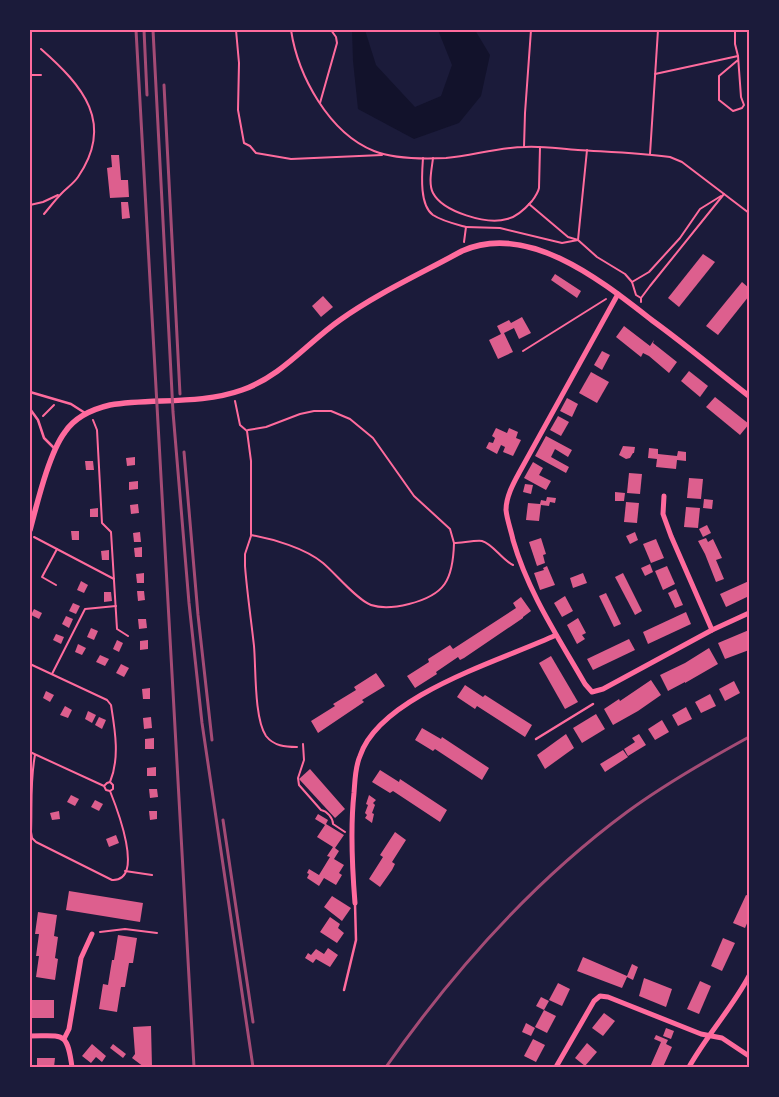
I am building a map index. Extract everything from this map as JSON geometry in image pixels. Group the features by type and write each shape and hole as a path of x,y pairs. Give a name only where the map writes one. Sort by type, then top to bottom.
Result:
{"street":[{"path":"30,530 55,449 65,432 86,414 98,408 124,403 207,397 233,393 256,384 284,367 332,326 352,312 462,251 479,245 520,246 540,251 571,263 617,293 749,396"},
{"path":"617,293 518,473 508,496 507,515 521,564 534,595 556,635 584,684 592,692 603,689 712,630 749,613"},
{"path":"664,496 663,514 712,630"},
{"path":"355,903 351,834 353,796 358,760 366,742 382,724 406,706 450,679 556,635"},
{"path":"64,1039 69,1029 82,958 92,934"},
{"path":"689,1067 749,976"},
{"path":"556,1067 594,1001 600,996 608,997 701,1034 722,1038 749,1056"},
{"path":"30,1036 58,1036 64,1039 69,1044 72,1067"}],"lane":[{"path":"30,392 71,404 86,414"},
{"path":"30,410 38,420 44,438 55,449"},
{"path":"536,739 593,704"},
{"path":"344,990 356,940 355,903"}],"path":[{"path":"236,30 239,56 238,95 240,126 244,143 250,146 256,154 291,159 359,155 375,156 384,154"},
{"path":"291,30 299,62 312,91 320,103 344,132 358,143 384,154 423,158 447,158 524,147 650,154 676,159 749,214"},
{"path":"320,103 337,43 336,37 331,30"},
{"path":"524,147 531,30"},
{"path":"650,154 658,30"},
{"path":"735,30 735,44 738,56 741,97 744,107 733,111 719,100 719,76 738,60"},
{"path":"41,49 66,70 82,91 92,110 95,133 91,155 77,179 44,214"},
{"path":"655,74 738,56"},
{"path":"30,75 40,75"},
{"path":"432,158 431,177 433,192 440,202 464,215 486,220 505,220 516,216 539,191 540,147"},
{"path":"578,240 586,150"},
{"path":"423,158 423,191 427,209 434,215 466,228 500,228 562,243 578,240"},
{"path":"632,282 649,272 680,238 700,209 724,194"},
{"path":"638,309 641,298 724,194"},
{"path":"30,205 60,195"},
{"path":"529,204 568,237 578,240 588,251 625,274 632,282 636,295 641,298"},
{"path":"462,251 466,228"},
{"path":"523,351 617,293"},
{"path":"233,393 240,425 247,431 252,471 252,536 244,559 259,718 263,730 270,740 281,746 297,747"},
{"path":"38,420 49,412 57,400"},
{"path":"247,431 266,427 314,410 331,411 350,419 374,438 414,496 450,529 454,543 450,572 438,593 412,603 384,607 372,605 363,600 323,563 312,556 284,544 252,536"},
{"path":"86,414 94,422 97,430 102,523 111,532 117,629 128,636"},
{"path":"30,535 114,580"},
{"path":"454,543 482,541 494,549 507,562 514,565 521,564"},
{"path":"56,585 42,577 57,549"},
{"path":"52,674 85,609 116,606"},
{"path":"30,664 108,700 111,705 116,742 114,774 110,782 104,786"},
{"path":"303,744 304,760 298,778 299,785 321,810 333,820 333,824 351,834"},
{"path":"30,752 104,786 106,790 110,791 128,852 128,864 120,878 112,880 36,842 32,838 31,791 35,755"},
{"path":"110,782 113,785 113,789 110,791"},
{"path":"125,871 152,875"},
{"path":"92,934 125,928 157,933"}],"shaded area":[{"path":"352,30 365,30 376,65 415,107 441,96 452,65 438,30 475,30 490,55 481,96 459,123 414,139 358,109"}],"building":[{"path":"111,155 119,155 121,180 128,180 129,197 110,198 107,168 112,167"},
{"path":"121,202 128,202 130,218 122,219"},
{"path":"703,254 715,262 679,307 668,298"},
{"path":"555,274 581,291 577,298 551,280"},
{"path":"742,282 749,288 749,296 718,335 706,326"},
{"path":"323,296 333,307 321,317 312,306"},
{"path":"522,317 531,333 519,339 514,328 504,333 513,352 498,359 489,340 501,334 497,326 509,320 511,323"},
{"path":"624,326 650,346 654,340 653,343 677,362 669,373 649,356 643,353 641,357 616,337"},
{"path":"602,351 610,355 602,370 594,365"},
{"path":"689,371 708,386 700,397 681,381"},
{"path":"591,372 609,382 597,403 579,393"},
{"path":"715,397 749,424 740,435 706,407"},
{"path":"567,398 578,404 572,417 560,411"},
{"path":"558,416 569,422 561,436 550,430"},
{"path":"496,428 507,433 509,428 518,432 516,438 521,440 513,456 503,452 505,447 501,445 497,454 486,448 489,442 493,443 495,438 492,436"},
{"path":"546,436 572,450 568,457 555,449 551,457 569,467 566,473 535,456"},
{"path":"623,446 635,447 634,453 630,458 626,459 619,455"},
{"path":"649,448 658,449 658,454 677,456 678,451 686,452 686,461 677,460 676,469 656,467 657,459 648,458"},
{"path":"135,457 135,465 127,466 126,458"},
{"path":"85,461 93,461 94,470 86,470"},
{"path":"533,462 543,468 539,475 551,481 546,490 524,478"},
{"path":"629,473 642,474 640,494 627,493"},
{"path":"689,478 703,479 701,499 687,498"},
{"path":"138,481 138,489 129,490 129,482"},
{"path":"525,484 533,485 531,494 523,492"},
{"path":"615,492 625,493 624,501 615,501"},
{"path":"547,497 556,498 555,503 550,502 549,506 541,505 539,521 526,520 528,503 540,504 541,500 546,501"},
{"path":"704,499 713,500 712,509 703,508"},
{"path":"626,502 639,503 637,523 624,522"},
{"path":"138,504 139,513 131,514 130,505"},
{"path":"686,507 700,508 698,528 684,527"},
{"path":"98,508 98,517 90,517 90,509"},
{"path":"707,525 711,533 703,537 699,529"},
{"path":"71,531 79,531 79,540 72,540"},
{"path":"140,532 141,542 134,542 133,533"},
{"path":"635,532 638,540 630,544 626,536"},
{"path":"541,538 546,554 543,555 545,563 537,566 529,542"},
{"path":"706,538 708,542 713,539 722,558 716,560 724,579 716,582 698,541"},
{"path":"656,539 664,558 651,563 643,544"},
{"path":"142,547 142,557 135,557 134,548"},
{"path":"109,550 109,560 102,560 101,551"},
{"path":"650,564 653,572 645,576 641,568"},
{"path":"547,566 555,585 540,590 534,573 544,570 543,568"},
{"path":"667,566 675,584 663,590 655,571"},
{"path":"144,573 144,583 137,583 136,574"},
{"path":"583,573 587,583 573,588 570,578"},
{"path":"623,573 642,611 635,615 615,577"},
{"path":"81,581 88,585 84,593 77,590"},
{"path":"749,581 749,596 726,607 720,594"},
{"path":"676,589 683,605 675,608 668,593"},
{"path":"137,591 144,591 145,600 138,601"},
{"path":"104,592 111,592 112,601 104,602"},
{"path":"606,593 621,624 614,627 599,596"},
{"path":"565,596 573,611 562,617 554,603"},
{"path":"521,597 531,611 523,618 464,658 460,660 458,657 436,672 437,674 415,688 407,676 429,662 428,659 450,645 453,649 516,608 513,603"},
{"path":"73,603 80,606 76,614 69,611"},
{"path":"34,609 42,613 39,619 31,615"},
{"path":"686,612 691,624 648,644 643,632"},
{"path":"66,616 73,619 69,628 62,624"},
{"path":"578,618 586,633 582,635 585,639 577,644 567,625"},
{"path":"138,619 146,619 147,628 139,629"},
{"path":"91,628 98,631 94,640 87,637"},
{"path":"749,630 749,650 725,659 718,643"},
{"path":"56,634 64,637 61,644 53,640"},
{"path":"629,639 635,650 593,670 587,659"},
{"path":"117,640 123,643 119,652 113,649"},
{"path":"148,640 148,649 140,650 140,641"},
{"path":"78,644 86,648 82,655 75,652"},
{"path":"709,648 718,664 668,691 660,675 685,663"},
{"path":"100,655 109,659 105,666 96,662"},
{"path":"551,656 578,702 565,709 539,663"},
{"path":"121,664 129,668 124,677 116,673"},
{"path":"376,673 385,686 362,700 364,702 318,733 311,721 335,706 333,704 356,690 354,687"},
{"path":"651,680 661,695 613,725 604,709 619,699 620,701"},
{"path":"734,681 740,693 725,701 719,689"},
{"path":"465,685 483,697 485,695 532,725 525,737 477,706 475,709 457,697"},
{"path":"150,688 150,699 143,699 142,689"},
{"path":"46,691 54,695 50,702 43,698"},
{"path":"710,694 716,706 701,713 695,702"},
{"path":"65,706 72,710 68,718 60,715"},
{"path":"686,707 692,719 678,726 672,715"},
{"path":"88,711 96,715 92,723 85,719"},
{"path":"596,714 605,729 582,743 573,728"},
{"path":"99,717 106,720 102,729 95,725"},
{"path":"151,717 152,728 144,729 143,718"},
{"path":"662,720 669,732 655,740 648,729"},
{"path":"422,728 441,739 442,737 489,768 482,780 435,749 433,751 415,740"},
{"path":"566,734 574,748 545,769 537,755"},
{"path":"639,734 646,745 628,756 624,749 635,742 632,738"},
{"path":"154,738 154,749 145,749 145,739"},
{"path":"623,750 628,757 605,772 600,764"},
{"path":"156,767 156,776 147,776 147,768"},
{"path":"310,769 345,809 335,818 299,779"},
{"path":"380,770 399,782 400,779 447,810 440,822 393,791 390,793 372,782"},
{"path":"149,789 157,789 158,797 150,798"},
{"path":"71,795 79,799 75,806 67,802"},
{"path":"369,795 376,800 373,803 375,805 372,813 374,814 372,823 365,818"},
{"path":"95,800 103,804 99,811 91,807"},
{"path":"59,811 60,819 52,820 50,813"},
{"path":"149,811 157,811 157,819 150,820"},
{"path":"318,814 328,820 326,824 344,835 335,848 339,851 334,859 344,865 339,873 342,875 336,885 324,878 319,886 307,878 309,869 319,875 330,857 327,856 333,847 317,837 325,825 315,819"},
{"path":"395,832 406,840 392,862 395,864 392,870 380,887 369,879 383,857 380,855"},
{"path":"116,835 119,843 109,847 106,839"},
{"path":"69,891 143,903 140,922 66,910"},
{"path":"746,895 749,896 749,919 745,928 733,923"},
{"path":"332,896 351,908 342,921 324,907"},
{"path":"38,912 57,915 54,936 58,937 55,958 58,959 55,980 36,977 39,956 36,956 39,934 35,934"},
{"path":"330,917 340,924 338,928 344,933 337,943 320,932"},
{"path":"118,935 137,938 133,963 129,963 125,987 121,987 117,1012 99,1009 103,984 108,985"},
{"path":"723,938 735,943 722,971 711,966"},
{"path":"328,948 338,955 330,967 316,959 313,963 305,958 308,953 311,955 316,949 324,954"},
{"path":"583,957 627,976 632,964 638,967 633,980 627,977 622,988 577,971"},
{"path":"644,978 672,989 666,1007 639,996"},
{"path":"700,981 711,986 699,1014 687,1009"},
{"path":"558,983 570,989 562,1006 549,1000"},
{"path":"541,997 549,1001 544,1010 536,1006"},
{"path":"30,1000 54,1000 54,1018 30,1018"},
{"path":"544,1010 556,1016 547,1033 535,1027"},
{"path":"604,1013 615,1021 603,1036 592,1028"},
{"path":"526,1023 535,1028 531,1036 522,1032"},
{"path":"151,1026 152,1067 144,1067 132,1058 135,1054 133,1027"},
{"path":"666,1028 674,1031 671,1039 663,1036"},
{"path":"656,1035 668,1040 666,1044 672,1047 663,1067 650,1067 661,1042 654,1039"},
{"path":"533,1039 545,1045 536,1062 524,1056"},
{"path":"587,1043 597,1052 585,1066 575,1058"},
{"path":"92,1044 106,1056 102,1062 96,1057 91,1063 82,1056"},
{"path":"113,1044 126,1054 123,1058 110,1048"},
{"path":"37,1058 55,1058 54,1067 37,1067"}],"railway":[{"path":"136,30 194,1067"},
{"path":"144,30 147,95"},
{"path":"153,30 173,412 189,603 202,723 253,1067"},
{"path":"164,85 180,394"},
{"path":"184,452 198,615 212,740"},
{"path":"386,1067 467,962 526,898 558,868 592,839 641,802 686,773 749,737"},
{"path":"223,820 253,1022"}]}
